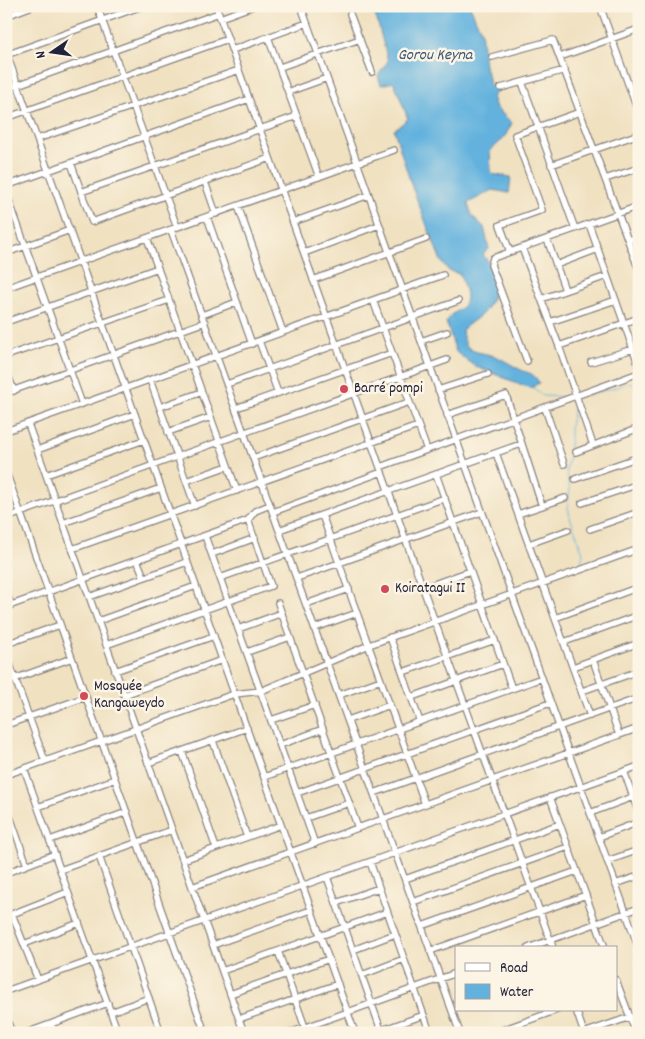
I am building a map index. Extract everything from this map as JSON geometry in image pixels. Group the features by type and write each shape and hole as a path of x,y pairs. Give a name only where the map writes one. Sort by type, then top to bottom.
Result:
{"street":[{"path":"6,16 32,6"},
{"path":"97,6 166,196 174,228 202,315 244,433 430,951 455,1009"},
{"path":"142,6 7,54 355,1033"},
{"path":"216,6 552,946"},
{"path":"6,89 219,15 252,6"},
{"path":"301,6 639,949"},
{"path":"600,6 639,114"},
{"path":"350,14 372,72"},
{"path":"232,50 307,23"},
{"path":"560,57 639,29"},
{"path":"268,37 318,177"},
{"path":"6,118 228,39"},
{"path":"280,67 360,39"},
{"path":"492,58 554,40 639,270"},
{"path":"37,140 239,70"},
{"path":"501,88 564,70"},
{"path":"288,92 327,78"},
{"path":"522,82 575,229"},
{"path":"6,186 249,99"},
{"path":"510,252 500,225 542,210 515,136 580,112"},
{"path":"82,192 297,116"},
{"path":"551,164 639,134"},
{"path":"6,288 394,150"},
{"path":"71,163 92,222 270,158"},
{"path":"605,179 639,168"},
{"path":"204,182 216,214"},
{"path":"6,192 82,404"},
{"path":"293,222 369,195"},
{"path":"238,206 283,332"},
{"path":"527,361 491,265 493,258 639,206"},
{"path":"6,217 15,214"},
{"path":"207,217 252,344"},
{"path":"589,224 639,366"},
{"path":"304,252 380,225"},
{"path":"6,253 70,230"},
{"path":"628,240 639,236"},
{"path":"147,238 237,491"},
{"path":"313,280 426,239"},
{"path":"547,239 565,290"},
{"path":"522,248 559,346 592,445"},
{"path":"556,265 598,248"},
{"path":"6,322 158,268"},
{"path":"6,431 444,275"},
{"path":"541,299 607,276"},
{"path":"6,356 169,300"},
{"path":"373,300 427,450"},
{"path":"550,322 616,300"},
{"path":"227,384 458,301"},
{"path":"202,315 237,302"},
{"path":"559,346 639,318"},
{"path":"6,393 205,322"},
{"path":"421,341 447,332"},
{"path":"259,341 278,393"},
{"path":"591,362 633,349"},
{"path":"236,408 392,353"},
{"path":"6,518 447,360"},
{"path":"6,370 14,390"},
{"path":"273,512 427,450 639,373"},
{"path":"438,390 488,374"},
{"path":"150,380 195,506"},
{"path":"160,408 202,392"},
{"path":"447,415 506,394 542,506"},
{"path":"253,458 409,402"},
{"path":"545,408 564,464"},
{"path":"37,450 135,414"},
{"path":"168,432 211,417"},
{"path":"28,424 244,1033"},
{"path":"72,549 418,426"},
{"path":"576,452 639,428"},
{"path":"46,475 144,440"},
{"path":"279,530 521,444"},
{"path":"496,453 590,716"},
{"path":"575,479 639,457"},
{"path":"186,481 228,466"},
{"path":"436,474 512,689"},
{"path":"7,475 205,1033"},
{"path":"582,503 639,484"},
{"path":"63,523 161,488"},
{"path":"220,578 444,498"},
{"path":"518,514 565,498"},
{"path":"6,592 9,606 248,520 255,511 270,505"},
{"path":"297,578 482,512"},
{"path":"590,529 639,512"},
{"path":"322,515 425,804"},
{"path":"106,645 272,586 248,520"},
{"path":"529,544 568,530"},
{"path":"205,536 315,844"},
{"path":"212,554 255,538"},
{"path":"6,775 234,694 261,691 326,662 390,637 639,549"},
{"path":"137,560 144,578"},
{"path":"89,597 188,562"},
{"path":"423,588 470,571"},
{"path":"98,621 196,586"},
{"path":"555,618 639,588"},
{"path":"306,604 349,589"},
{"path":"278,603 358,828"},
{"path":"238,628 282,613"},
{"path":"315,628 358,613"},
{"path":"564,642 639,614"},
{"path":"6,644 60,625"},
{"path":"115,671 214,636"},
{"path":"247,652 290,637"},
{"path":"390,637 420,722"},
{"path":"403,672 495,640"},
{"path":"573,667 639,643"},
{"path":"6,654 44,761"},
{"path":"6,682 72,658"},
{"path":"124,695 222,660"},
{"path":"593,660 619,735"},
{"path":"412,697 504,664"},
{"path":"582,691 639,671"},
{"path":"264,778 542,678"},
{"path":"339,695 381,680"},
{"path":"6,725 86,697"},
{"path":"374,793 639,698"},
{"path":"297,793 550,703"},
{"path":"271,720 314,705"},
{"path":"348,720 390,705"},
{"path":"148,763 247,728"},
{"path":"192,887 639,728"},
{"path":"280,744 323,729"},
{"path":"213,741 247,837"},
{"path":"182,751 216,848"},
{"path":"6,991 639,766"},
{"path":"24,768 118,1033"},
{"path":"624,771 639,814"},
{"path":"38,807 115,779"},
{"path":"590,813 632,797"},
{"path":"550,798 604,946"},
{"path":"306,818 349,802"},
{"path":"6,805 27,865"},
{"path":"50,840 127,812"},
{"path":"599,837 639,822"},
{"path":"405,879 560,824"},
{"path":"183,860 281,825"},
{"path":"60,870 172,830"},
{"path":"413,902 568,847"},
{"path":"607,861 639,850"},
{"path":"6,873 55,854"},
{"path":"99,856 161,1033"},
{"path":"370,862 430,1033"},
{"path":"422,926 577,871"},
{"path":"616,884 639,876"},
{"path":"327,877 382,1031 424,1015"},
{"path":"336,903 379,888"},
{"path":"38,980 12,914 68,892"},
{"path":"430,951 586,895"},
{"path":"534,946 639,908"},
{"path":"213,945 311,910"},
{"path":"222,971 387,912"},
{"path":"24,944 79,923"},
{"path":"353,950 396,934"},
{"path":"278,951 306,1030"},
{"path":"230,994 329,959"},
{"path":"362,975 404,960"},
{"path":"290,1033 306,1030 348,1012 455,973"},
{"path":"239,1019 338,984"},
{"path":"618,989 636,1033"},
{"path":"111,1012 149,998"},
{"path":"26,1033 108,1003"},
{"path":"456,1012 460,1033"},
{"path":"494,1033 552,1012"},
{"path":"577,1012 584,1033 630,1017"},
{"path":"6,1018 12,1033"},
{"path":"51,1024 55,1033"}],"water":[{"name":"Gorou Keyna","path":"371,6 470,6 481,31 485,66 490,85 499,90 492,97 496,108 512,123 504,138 490,151 491,174 511,177 509,193 493,190 468,203 472,216 484,227 489,249 483,254 495,277 495,289 491,300 481,315 462,330 463,338 473,351 497,357 529,373 539,383 530,388 474,366 456,352 446,322 464,305 466,297 464,287 460,274 449,271 441,261 412,187 394,130 408,119 394,82 381,85 378,76 388,61 377,20"}],"waterway":[{"path":"230,8 234,6"},
{"path":"587,395 625,383 639,385"},
{"path":"533,387 543,396 565,397"},
{"path":"575,400 570,427 570,453 566,470 570,488 568,507 583,553 581,564"}],"place":[{"name":"Barré pompi","path":"344,389"},
{"name":"Koiratagui II","path":"385,589"},
{"name":"Mosquée Kangaweydo","path":"84,696"}]}
